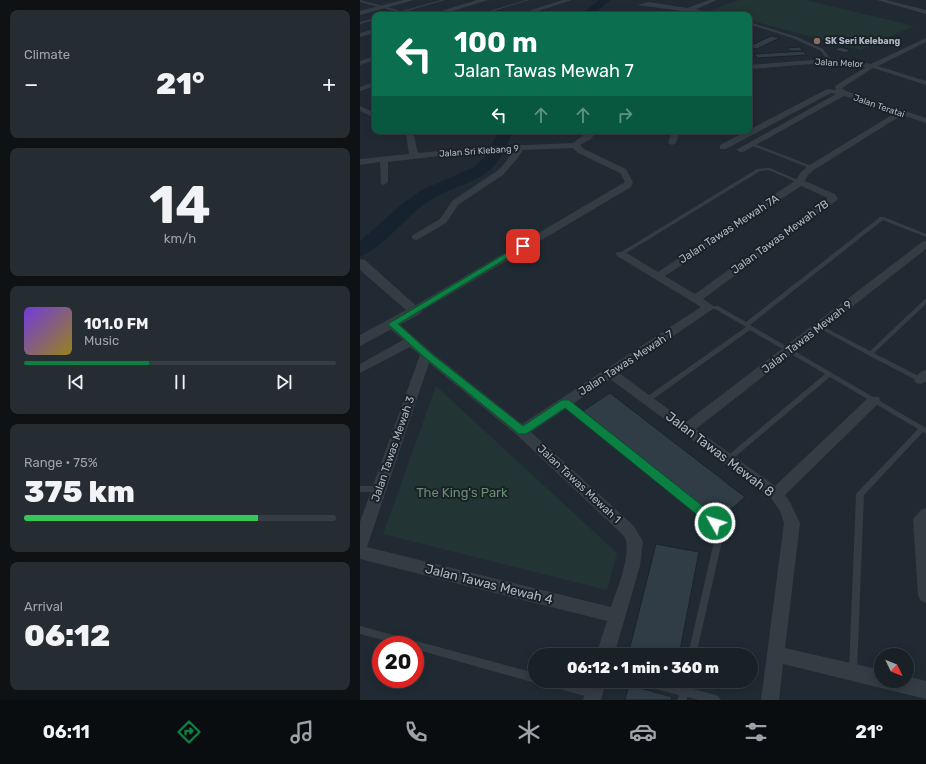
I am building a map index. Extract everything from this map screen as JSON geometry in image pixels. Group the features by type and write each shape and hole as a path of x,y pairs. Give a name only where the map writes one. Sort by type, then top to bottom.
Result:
{"street":[{"path":"360,13 411,0"},
{"path":"442,12 480,0"},
{"path":"529,12 569,0"},
{"path":"649,0 648,2 651,3 689,9"},
{"path":"684,12 714,0"},
{"path":"880,0 926,12"},
{"path":"640,5 649,4 689,9"},
{"path":"360,35 372,32"},
{"name":"Jalan Teratai","path":"926,40 915,47 872,66 838,88 843,93 926,122"},
{"path":"360,63 372,59"},
{"name":"Jalan Melor","path":"752,67 830,62 872,66 926,83"},
{"path":"360,89 372,85"},
{"path":"752,132 830,91 843,93"},
{"path":"740,150 843,93"},
{"path":"360,108 372,114"},
{"name":"Jalan Tawas Mewah 7A","path":"658,276 800,182 804,174 812,167 900,113"},
{"path":"410,134 414,156"},
{"path":"360,341 415,311 628,184 628,177 623,171 593,157 574,145 590,134"},
{"path":"672,143 675,134"},
{"path":"724,147 749,134"},
{"name":"Jalan Sri Klebang 9","path":"360,162 481,149 574,145"},
{"path":"417,237 443,221 456,203 503,171 514,159 520,147"},
{"path":"384,160 384,182"},
{"name":"Jalan Tawas Mewah 7B","path":"697,298 833,199 832,196 800,182"},
{"name":"Jalan Tawas Mewah 9","path":"686,429 926,244"},
{"path":"621,254 709,306"},
{"path":"360,263 415,311"},
{"name":"Jalan Tawas Mewah 7","path":"522,431 709,306"},
{"name":"Jalan Tawas Mewah 1","path":"392,324 411,342 522,431 629,531 635,542 632,566 607,648"},
{"path":"360,369 411,342"},
{"name":"Jalan Tawas Mewah 3","path":"360,544 426,354"},
{"name":"Jalan Tawas Mewah 8","path":"610,373 776,494 786,508 792,523 770,700"},
{"path":"776,494 874,400"},
{"path":"926,514 921,519 926,595"},
{"name":"Jalan Tawas Mewah 4","path":"360,552 617,616"},
{"path":"776,654 874,677"},
{"path":"914,687 926,690"}],"lane":[{"path":"360,4 376,0"},
{"path":"360,1 401,12 444,0"},
{"path":"488,12 530,0"},
{"path":"689,9 702,12"},
{"path":"360,23 372,20"},
{"path":"752,24 796,38 822,50 830,62"},
{"path":"751,144 812,167"},
{"path":"621,254 759,170 770,169 800,182"},
{"path":"647,400 748,326 882,218 926,236"},
{"path":"870,354 926,301"},
{"path":"709,306 716,307 924,430 860,494 852,672"},
{"path":"820,327 870,354 923,377"},
{"path":"728,459 830,374"},
{"path":"566,403 717,525 719,537 694,648"},
{"path":"360,489 379,489"},
{"path":"360,630 382,636"},
{"path":"424,647 528,676"},
{"path":"580,688 594,691"},
{"path":"662,688 683,696 716,700"}],"green space":[{"name":"SK Seri Kelebang","path":"739,0 806,0 914,26 860,50 752,21 752,12 717,12 710,10"},
{"name":"The King's Park","path":"436,386 617,553 607,590 383,534"}],"building":[{"path":"771,36 780,38 757,49 752,48 752,45"},
{"path":"800,47 803,51 790,51 787,48"},
{"path":"840,47 851,50 845,53 834,50"},
{"path":"803,51 807,55 758,58 754,54"},
{"path":"610,393 745,497 718,521 583,411"},
{"path":"656,544 699,552 680,648 630,648"},
{"path":"628,688 640,688 672,697 671,700 625,700"}],"waterway":[{"path":"589,12 606,0"},
{"path":"360,250 417,201 433,191 465,179 486,165 495,154 505,134"}],"place":[{"name":"SK Seri Kelebang","path":"817,41"}],"route":[{"path":"523,246 392,324 411,342 522,431 566,403 715,523"}]}
